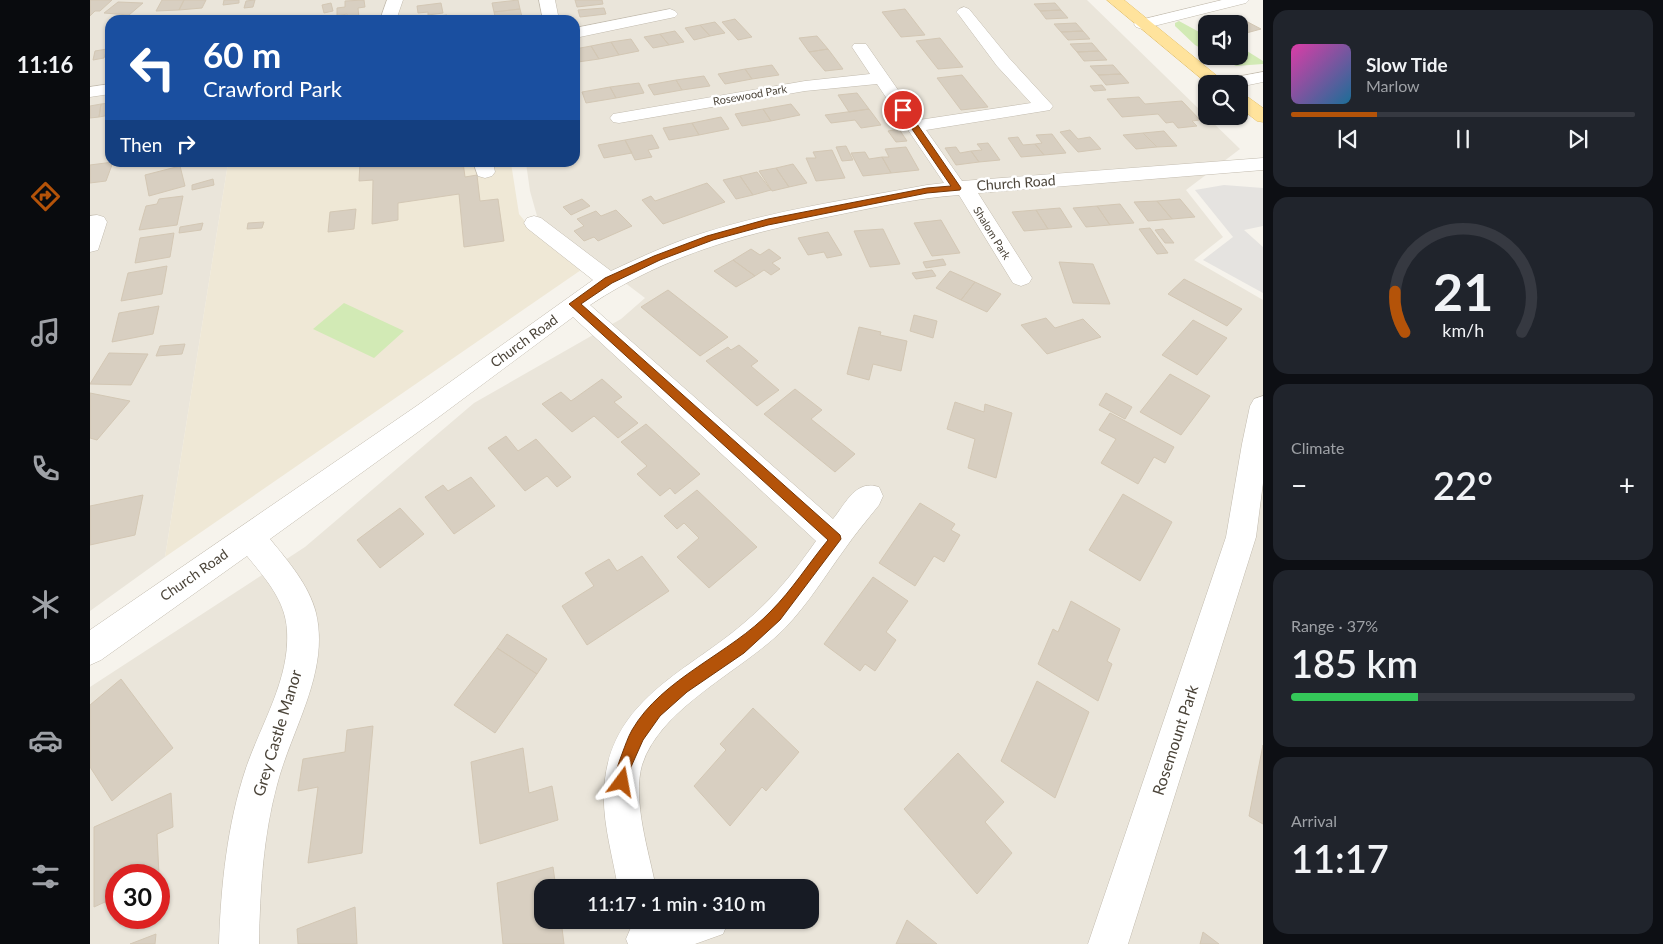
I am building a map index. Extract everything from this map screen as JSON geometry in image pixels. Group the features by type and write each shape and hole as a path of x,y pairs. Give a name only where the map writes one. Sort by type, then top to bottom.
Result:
{"main road":[{"path":"1115,0 1142,24 1207,75"},
{"path":"1248,106 1263,117"}],"street":[{"path":"390,15 395,0"},
{"path":"547,0 550,15"},
{"path":"1142,24 1241,0"},
{"path":"914,126 1044,106 1002,62 964,12"},
{"path":"580,32 670,14"},
{"path":"860,47 914,126 960,187"},
{"path":"1248,80 1263,77"},
{"name":"Rosewood Park","path":"619,118 805,86 881,78"},
{"path":"90,92 105,90"},
{"name":"Church Road","path":"90,649 426,412 608,280 657,258 710,238 768,222 927,191 1263,164"},
{"name":"Shalom Park","path":"960,187 1021,278"},
{"path":"90,245 97,217"},
{"path":"534,223 608,280"},
{"path":"574,304 835,539"},
{"name":"Rosemount Park","path":"1108,944 1252,532 1255,444 1263,406"},
{"path":"635,879 621,796 624,767 638,735 655,711 682,688 739,648 776,616 869,496"},
{"name":"Grey Castle Manor","path":"238,944 242,878 250,820 264,768 293,691 303,645 300,612 284,582 249,536"},
{"path":"645,934 668,929"}],"shaded area":[{"path":"90,0 1087,0 1198,108 1198,125 1215,125 1240,149 1186,190 1223,237 1194,260 1263,300 1263,944 90,944 90,687 305,547 474,403 621,319 645,298 537,216 530,191 527,167 580,167 580,15 105,15 105,167 227,167 165,557 90,611"},
{"path":"227,167 512,167 519,214 528,225 581,270 165,557"},
{"path":"1224,185 1263,188 1263,226 1244,230 1263,247 1263,293 1203,260 1233,237 1195,190"}],"green space":[{"path":"1179,21 1198,31 1198,47 1175,26 1175,23"},
{"path":"1248,52 1263,61 1263,64 1236,66 1234,65 1248,65"},
{"path":"344,303 404,331 374,358 313,329"}],"building":[{"path":"90,0 112,0 100,11 95,11 90,16"},
{"path":"162,0 184,0 179,10 156,11"},
{"path":"184,0 206,0 202,8 179,10"},
{"path":"224,0 239,0 239,3 223,5"},
{"path":"255,0 253,7 244,8 246,1"},
{"path":"364,0 365,7 358,8 359,15 337,15 337,8 345,7 345,1"},
{"path":"518,0 520,9 494,12 492,3"},
{"path":"575,0 602,0 603,4 577,7"},
{"path":"118,2 143,3 129,15 104,13"},
{"path":"331,3 333,11 324,13 322,5"},
{"path":"441,3 443,13 428,15 428,12 418,13 417,6"},
{"path":"1055,3 1061,10 1040,11 1034,4"},
{"path":"604,8 606,14 580,17 578,10"},
{"path":"520,9 522,15 495,15 494,12"},
{"path":"905,9 925,35 901,37 882,12"},
{"path":"1061,10 1068,18 1046,19 1040,11"},
{"path":"735,19 752,37 738,40 722,22"},
{"path":"715,22 725,33 710,36 700,25"},
{"path":"1248,22 1261,29 1248,33"},
{"path":"1076,23 1083,31 1061,32 1054,24"},
{"path":"700,25 710,36 694,40 685,28"},
{"path":"675,31 684,42 669,45 660,34"},
{"path":"1083,31 1090,39 1068,40 1061,32"},
{"path":"660,34 669,45 653,48 644,37"},
{"path":"817,36 828,49 809,52 799,38"},
{"path":"940,38 963,67 938,69 916,41"},
{"path":"631,39 639,51 619,55 611,42"},
{"path":"611,42 619,55 599,59 591,46"},
{"path":"1092,43 1099,51 1077,52 1070,44"},
{"path":"591,46 599,59 580,62 580,48"},
{"path":"105,49 104,58 93,60 95,51"},
{"path":"828,49 843,69 825,71 809,52"},
{"path":"1099,51 1107,60 1084,61 1077,52"},
{"path":"772,65 779,75 752,79 745,69"},
{"path":"1113,65 1121,74 1098,75 1090,66"},
{"path":"745,69 752,79 725,84 718,74"},
{"path":"1121,74 1129,83 1106,85 1098,75"},
{"path":"962,75 988,107 961,110 937,78"},
{"path":"704,76 710,86 682,90 676,80"},
{"path":"676,80 682,90 654,95 648,85"},
{"path":"639,83 644,93 616,98 610,87"},
{"path":"1102,85 1106,90 1094,91 1090,86"},
{"path":"610,87 616,98 586,103 582,92"},
{"path":"857,93 869,109 849,112 838,95"},
{"path":"1139,97 1145,104 1182,101 1198,118 1198,120 1192,121 1197,126 1178,128 1173,122 1166,123 1158,114 1122,117 1107,99"},
{"path":"101,104 105,104 105,116 99,117"},
{"path":"101,104 99,117 90,118 90,106"},
{"path":"791,104 800,115 771,121 763,109"},
{"path":"763,109 771,121 742,126 735,114"},
{"path":"869,109 881,125 861,128 855,120 831,123 825,115"},
{"path":"721,117 729,129 699,135 692,123"},
{"path":"692,123 699,135 669,140 663,128"},
{"path":"899,129 907,141 896,142 888,131"},
{"path":"1070,130 1078,139 1090,137 1101,149 1078,152 1060,132"},
{"path":"1164,131 1177,146 1157,147 1143,133"},
{"path":"1143,133 1157,147 1136,149 1123,135"},
{"path":"1052,134 1066,153 1044,155 1035,144 1042,143 1036,135"},
{"path":"652,135 659,148 648,150 652,157 635,160 625,140"},
{"path":"1018,137 1023,145 1035,144 1044,155 1021,157 1008,138"},
{"path":"625,140 632,153 604,158 598,145"},
{"path":"988,143 1000,160 979,162 971,151 982,150 977,144"},
{"path":"846,146 853,160 842,161 836,147"},
{"path":"906,147 919,170 891,173 882,157 889,157 885,149"},
{"path":"956,147 960,153 971,151 979,162 956,165 945,148"},
{"path":"832,150 845,178 816,181 806,158 816,158 813,152"},
{"path":"865,152 869,159 882,157 891,173 863,176 851,153"},
{"path":"105,163 105,167 111,167 106,181 90,183 90,165"},
{"path":"793,164 807,183 789,187 776,168"},
{"path":"180,167 185,186 149,196 145,175"},
{"path":"360,167 464,167 465,177 477,175 480,201 498,199 504,241 464,247 459,194 398,203 398,220 372,224 373,180 359,181"},
{"path":"776,168 789,187 772,191 759,171"},
{"path":"757,172 771,190 753,195 740,176"},
{"path":"740,176 753,195 736,199 723,180"},
{"path":"213,179 214,185 192,190 192,185"},
{"path":"707,183 725,202 663,224 642,200 651,196 655,201"},
{"path":"183,196 177,225 139,230 146,206 157,204 159,199"},
{"path":"582,199 590,206 571,215 563,207"},
{"path":"1180,199 1195,217 1172,219 1157,201"},
{"path":"1157,201 1172,219 1148,221 1134,202"},
{"path":"1120,204 1134,223 1110,225 1097,206"},
{"path":"1097,206 1110,225 1086,227 1073,208"},
{"path":"1060,208 1072,227 1048,229 1036,210"},
{"path":"356,209 354,229 328,232 330,212"},
{"path":"616,210 632,226 598,241 594,237 584,241 574,231 584,226 577,219 596,211 601,216"},
{"path":"1036,210 1048,229 1024,231 1012,212"},
{"path":"941,220 960,253 932,256 914,223"},
{"path":"264,222 262,228 247,229 248,223"},
{"path":"203,223 201,230 179,233 180,227"},
{"path":"1150,228 1168,253 1157,254 1139,229"},
{"path":"883,229 900,264 870,267 854,231"},
{"path":"1163,229 1174,243 1165,243 1155,230"},
{"path":"828,232 842,255 827,258 824,252 808,255 798,238"},
{"path":"174,233 170,257 135,263 140,238"},
{"path":"751,249 760,255 769,249 781,258 772,263 780,269 771,275 764,270 755,276 733,260"},
{"path":"943,259 946,265 926,268 923,262"},
{"path":"733,260 755,276 736,287 714,271"},
{"path":"1059,262 1093,264 1110,304 1073,303"},
{"path":"167,266 162,294 121,301 128,273"},
{"path":"932,270 936,276 916,279 912,273"},
{"path":"950,271 975,282 961,300 936,288"},
{"path":"1184,279 1242,309 1227,326 1168,294"},
{"path":"975,282 1001,294 987,312 961,300"},
{"path":"668,290 728,337 700,356 641,307"},
{"path":"159,306 153,334 112,342 119,313"},
{"path":"914,315 937,321 933,338 910,331"},
{"path":"1046,318 1055,328 1083,319 1101,337 1047,354 1021,325"},
{"path":"1193,320 1227,338 1197,375 1162,355"},
{"path":"859,327 881,332 880,335 907,341 901,371 873,364 869,380 847,374"},
{"path":"185,344 182,354 156,356 160,346"},
{"path":"739,345 758,361 751,366 779,390 757,406 706,361 728,347 731,350"},
{"path":"109,353 148,354 131,385 90,384"},
{"path":"1170,374 1210,396 1181,435 1140,412"},
{"path":"602,379 622,397 614,402 638,423 618,438 594,416 572,432 542,404 561,392 571,401"},
{"path":"795,389 822,410 811,419 855,454 835,472 764,414"},
{"path":"90,393 130,401 97,440 90,438"},
{"path":"1106,393 1132,407 1125,419 1099,405"},
{"path":"955,402 984,412 985,404 1012,413 996,478 968,468 975,439 947,429"},
{"path":"1110,413 1174,447 1165,463 1154,457 1138,484 1101,463 1116,439 1099,430"},
{"path":"646,424 700,474 675,494 670,488 660,496 637,474 647,466 621,442"},
{"path":"506,436 518,451 536,439 571,477 557,487 547,476 525,491 488,448"},
{"path":"471,477 495,506 454,534 425,497 443,485 448,491"},
{"path":"697,490 757,547 709,588 677,557 699,538 684,523 677,529 664,516"},
{"path":"1123,494 1172,522 1140,581 1089,550"},
{"path":"143,495 135,535 90,545 90,506"},
{"path":"920,503 955,524 951,530 960,535 944,562 934,556 915,586 879,563"},
{"path":"400,508 424,534 380,568 357,540"},
{"path":"642,556 669,591 587,645 562,606 594,586 585,573 609,559 617,571"},
{"path":"873,577 908,601 886,632 896,640 875,671 865,664 860,671 824,644"},
{"path":"1071,601 1120,629 1107,661 1112,664 1098,701 1038,664 1053,629 1058,632"},
{"path":"507,634 547,659 537,674 497,648"},
{"path":"497,648 537,674 495,733 454,705"},
{"path":"121,679 173,748 112,801 90,767 90,705"},
{"path":"1037,681 1089,712 1055,798 1001,761"},
{"path":"753,708 799,752 766,791 762,787 730,826 694,786 726,750 720,744"},
{"path":"373,726 362,853 308,863 318,787 298,791 303,759 345,752 347,730"},
{"path":"1263,745 1263,824 1249,816"},
{"path":"523,748 529,793 552,786 558,820 480,844 471,762"},
{"path":"958,753 1004,802 985,822 1012,853 977,894 904,809"},
{"path":"171,793 173,827 157,834 158,864 105,864 105,902 94,907 94,827"},
{"path":"553,867 555,879 534,879 534,929 562,929 564,944 503,944 497,883"},
{"path":"355,907 357,944 298,944 297,929"},
{"path":"907,920 937,944 896,944"},
{"path":"1203,932 1219,944 1200,944"},
{"path":"156,934 155,944 130,944"}],"route":[{"path":"622,782 624,767 638,735 655,711 682,688 739,648 776,616 835,539 620,343 574,304 608,280 657,258 710,238 768,222 927,191 957,188 903,110"}]}
